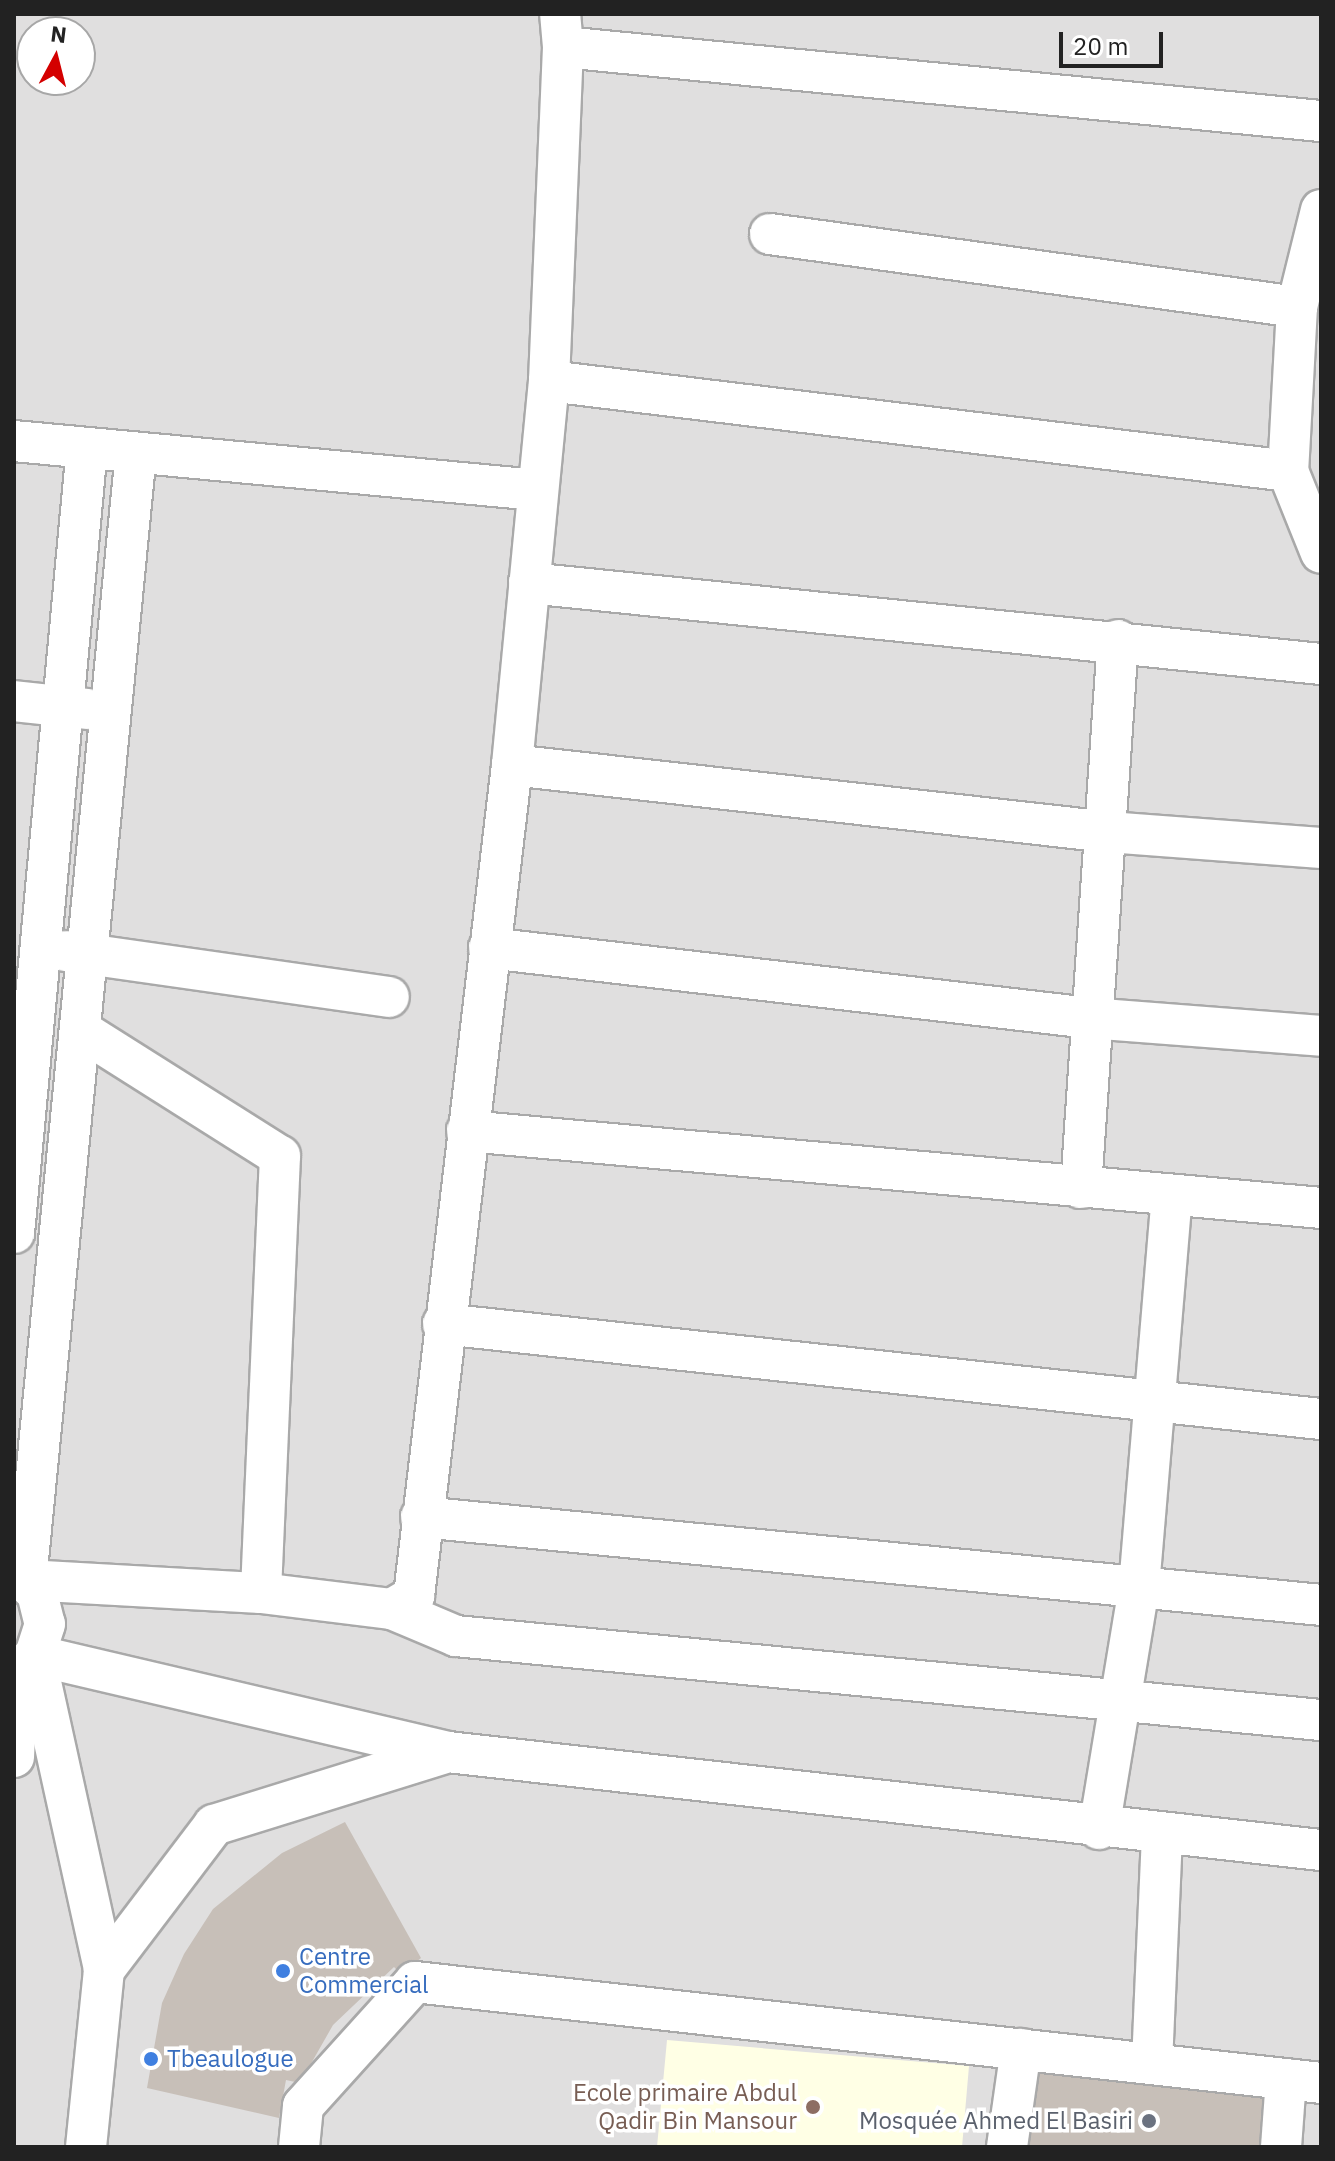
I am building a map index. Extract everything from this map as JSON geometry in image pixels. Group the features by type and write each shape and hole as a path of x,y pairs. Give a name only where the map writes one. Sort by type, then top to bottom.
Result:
{"street":[{"path":"392,1609 414,1596 443,1324 512,765 536,490 549,381 562,30 1321,121"},
{"path":"1321,210 1314,257 1297,307 1288,471 1321,553"},
{"path":"770,234 1297,307"},
{"path":"549,381 1288,471"},
{"path":"14,441 536,490"},
{"path":"14,1233 27,948 63,707 87,448"},
{"path":"14,1757 22,1667 44,1616 20,1576 64,1230 136,453"},
{"path":"529,583 1118,640 1321,664"},
{"path":"1081,1188 1089,1018 1108,832 1118,640"},
{"path":"14,701 112,711"},
{"path":"512,765 1108,832 1321,848"},
{"path":"27,948 90,952 389,997"},
{"path":"489,948 1089,1018 1321,1036"},
{"path":"82,1031 280,1156 261,1593"},
{"path":"467,1131 1321,1208"},
{"path":"1099,1829 1139,1587 1172,1196"},
{"path":"14,1224 64,1230"},
{"path":"443,1324 1321,1419"},
{"path":"421,1517 1321,1605"},
{"path":"20,1576 261,1593 392,1609 456,1636 1321,1720"},
{"path":"22,1667 448,1752 1099,1829 1321,1850"},
{"path":"22,1667 104,1970 86,2147"},
{"path":"104,1970 214,1825 448,1752"},
{"path":"1152,2064 1162,1834"},
{"path":"299,2147 303,2106 415,1982 1303,2081 1281,2147"},
{"path":"1007,2147 1021,2049"}],"shaded area":[{"path":"14,14 1321,14 1321,2147 14,2147"},
{"name":"Ecole primaire Abdul Qadir Bin Mansour","path":"667,2040 969,2066 962,2147 657,2147"}],"building":[{"name":"Centre Commercial","path":"345,1822 421,1958 401,1974 394,1967 333,2025 300,2083 286,2080 279,2118 147,2088 162,2003 184,1954 213,1909 282,1853"},
{"name":"Mosquée Ahmed El Basiri","path":"1032,2066 1276,2095 1270,2147 1023,2147"}],"place":[{"name":"Centre Commercial","path":"283,1971"},
{"name":"Tbeaulogue","path":"151,2059"},
{"name":"Ecole primaire Abdul Qadir Bin Mansour","path":"813,2107"},
{"name":"Mosquée Ahmed El Basiri","path":"1149,2121"}]}
